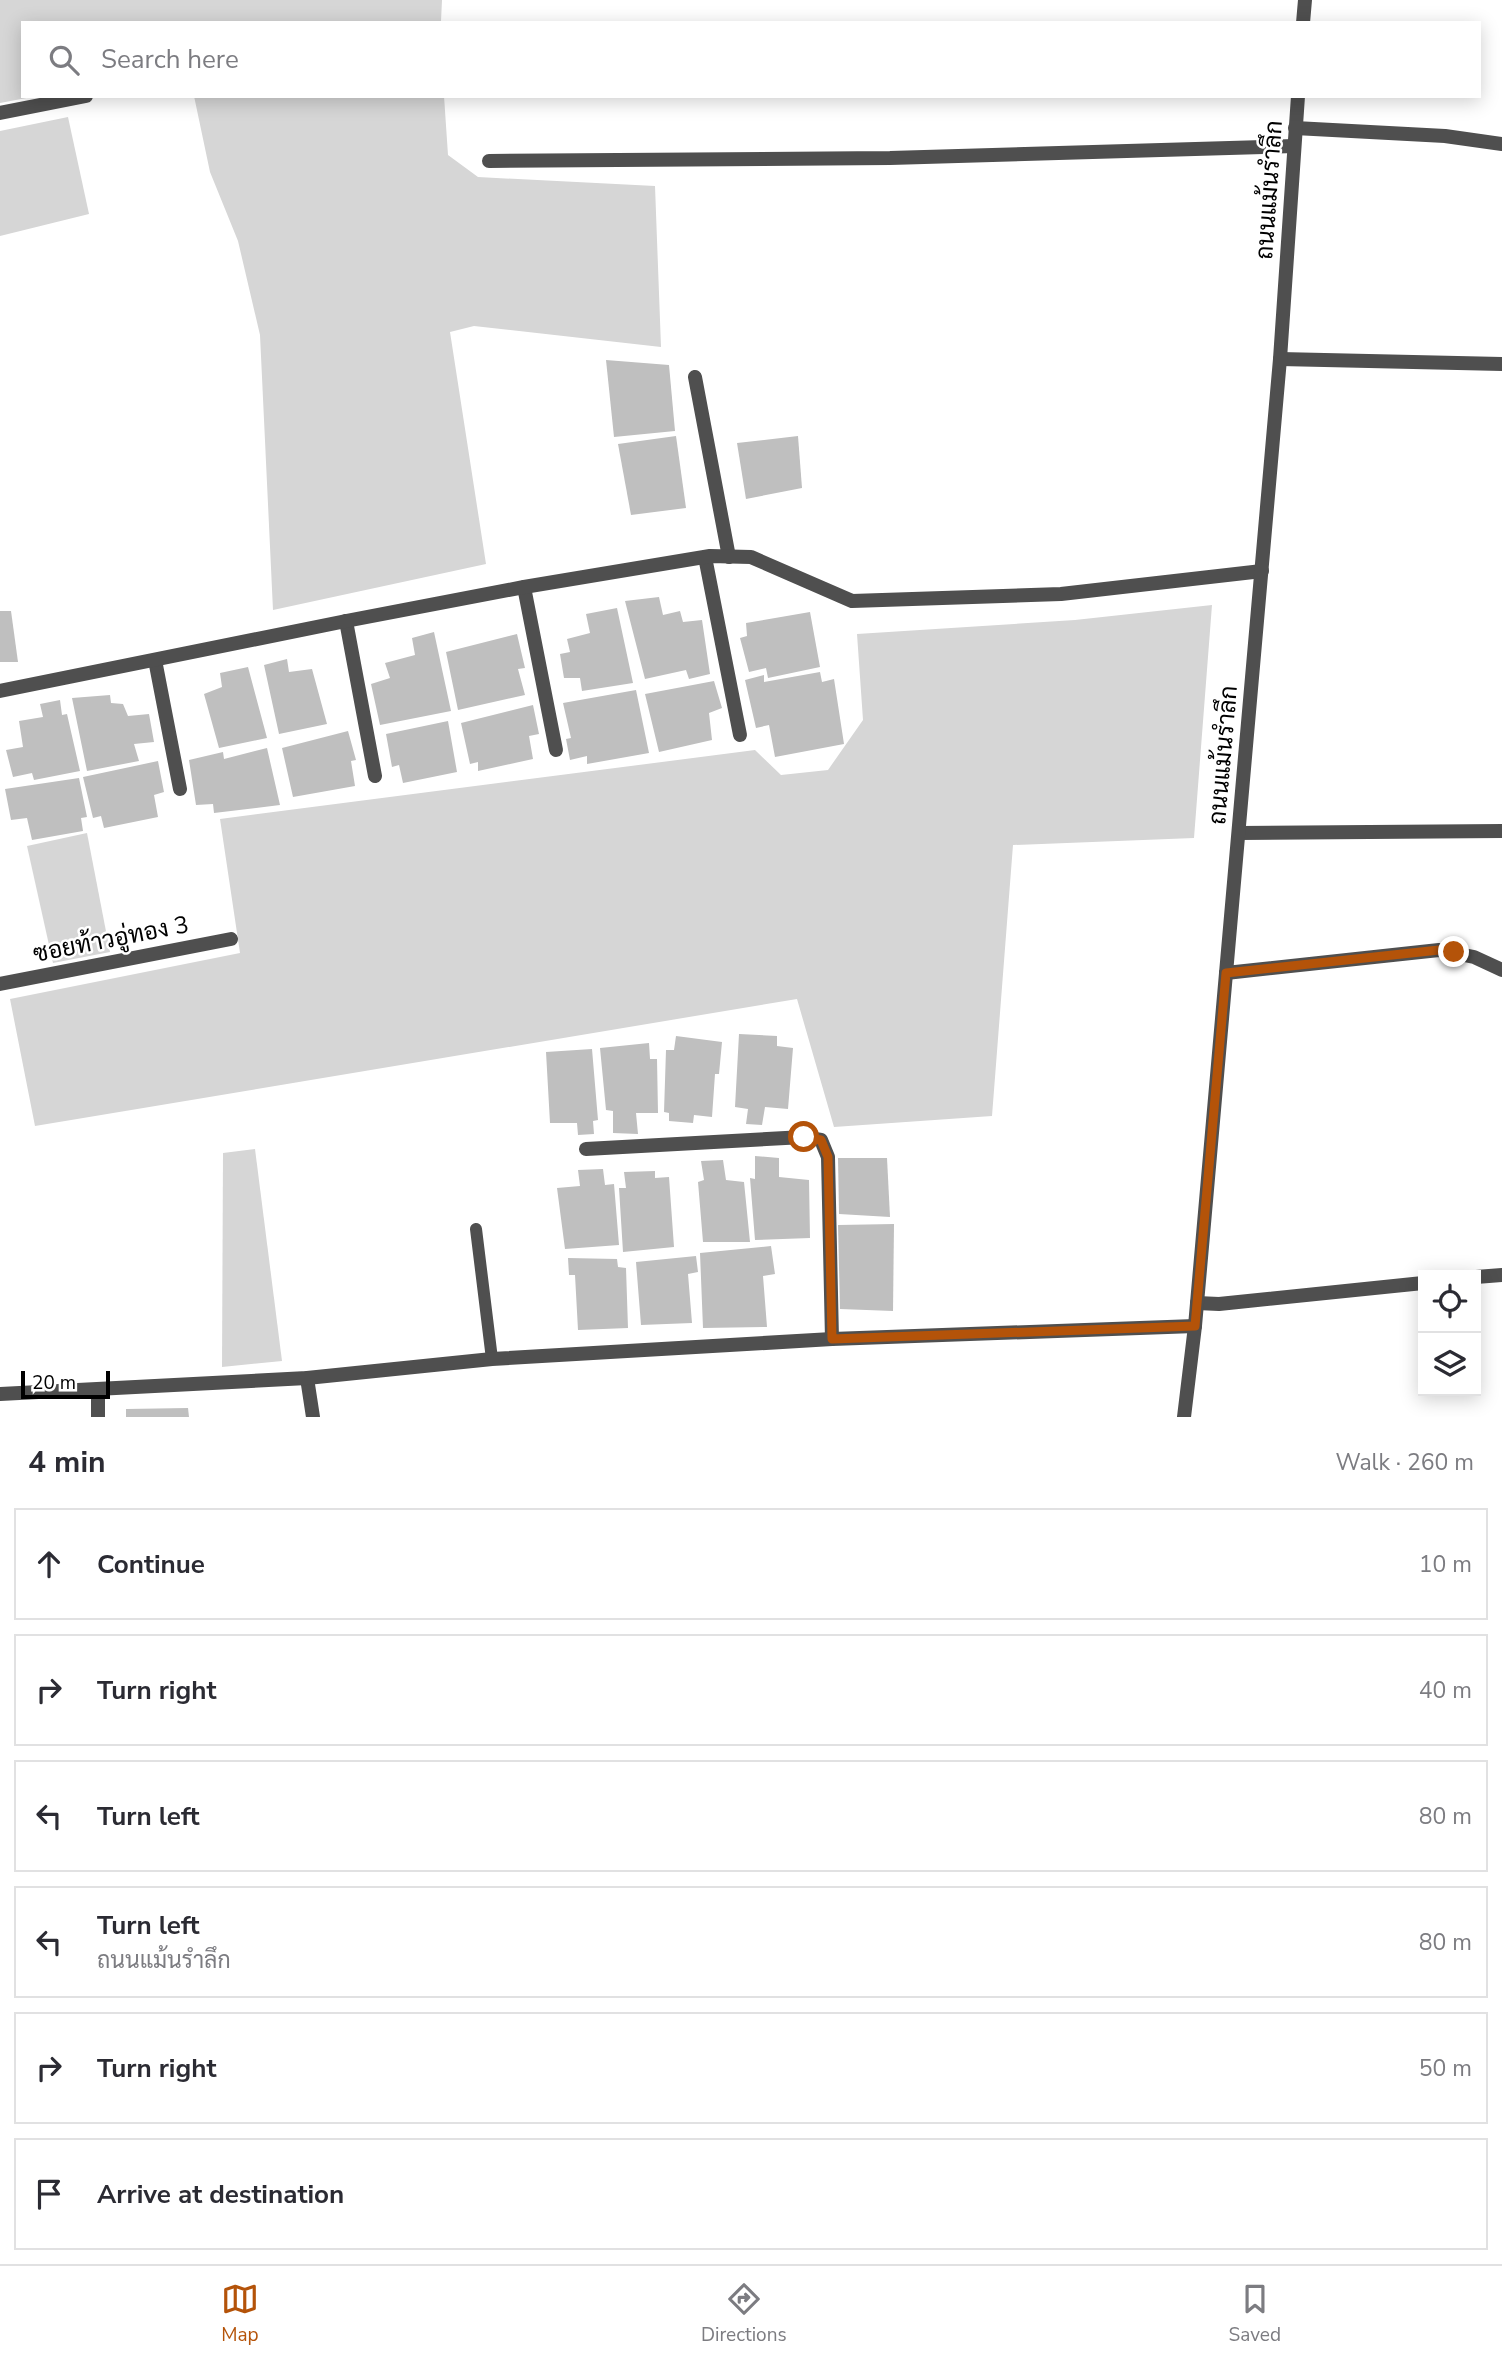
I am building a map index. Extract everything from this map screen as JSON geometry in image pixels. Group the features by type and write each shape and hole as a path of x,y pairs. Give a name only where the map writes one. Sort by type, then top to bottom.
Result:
{"street":[{"path":"1303,21 1305,0"},
{"path":"0,113 76,98"},
{"name":"ถนนแม้นรำลึก","path":"1184,1417 1195,1326 1262,571 1298,98"},
{"path":"1296,128 1445,136 1502,144"},
{"path":"489,161 890,158 1294,146"},
{"path":"1280,359 1502,364"},
{"path":"695,377 729,557"},
{"path":"0,691 524,587 705,557 751,557 852,601 1061,594 1262,571"},
{"path":"705,557 740,735"},
{"path":"524,587 556,750"},
{"path":"346,621 375,776"},
{"path":"155,660 180,789"},
{"path":"1239,833 1502,831"},
{"name":"ซอยท้าวอู่ทอง 3","path":"0,984 231,939"},
{"path":"1226,973 1439,950 1474,957 1502,970"},
{"path":"586,1149 804,1137 821,1140 828,1157 832,1339"},
{"path":"1481,1277 1502,1275"},
{"path":"1197,1303 1219,1304 1418,1284"},
{"path":"0,1394 307,1378 492,1359 832,1339 1195,1326"},
{"path":"307,1378 313,1417"},
{"path":"98,1390 98,1417"}],"lane":[{"path":"476,1229 492,1359"}],"shaded area":[{"path":"0,0 442,0 441,21 21,21 21,98 26,98 0,103"},
{"path":"194,98 444,98 448,155 478,177 655,186 661,347 474,326 450,332 486,564 273,610 260,335 238,241 210,172"},
{"path":"68,117 89,214 0,236 0,131"},
{"path":"1212,605 1194,838 1013,845 992,1116 834,1127 797,999 35,1126 10,999 240,953 220,819 755,750 781,775 828,770 863,720 857,634 1075,620"},
{"path":"87,833 110,952 53,963 27,846"},
{"path":"255,1149 282,1361 222,1367 223,1153"}],"building":[{"path":"606,360 669,365 675,431 614,437"},
{"path":"676,436 686,508 631,515 618,444"},
{"path":"798,436 802,488 746,499 737,443"},
{"path":"659,597 663,615 680,611 683,622 702,620 710,674 689,679 686,670 645,679 625,601"},
{"path":"617,608 633,683 582,691 580,678 564,678 560,654 570,652 567,639 590,633 586,614"},
{"path":"0,611 11,611 18,662 0,662"},
{"path":"810,612 820,667 768,678 766,668 749,672 740,638 747,636 746,623"},
{"path":"434,632 451,711 380,725 371,684 390,678 385,663 415,655 412,638"},
{"path":"517,634 525,668 518,669 525,695 458,710 446,652"},
{"path":"287,659 289,672 312,669 327,724 279,734 264,665"},
{"path":"248,667 267,738 219,748 204,694 222,687 220,673"},
{"path":"820,672 822,682 834,679 844,744 775,757 769,725 756,728 745,680 764,675 764,682"},
{"path":"714,681 722,708 709,713 712,740 659,752 645,694"},
{"path":"636,690 649,753 587,764 587,756 570,760 566,739 571,738 563,703"},
{"path":"110,695 111,703 123,704 128,716 149,714 154,742 134,744 139,761 87,771 72,698"},
{"path":"60,700 62,715 67,714 80,771 34,780 32,773 13,777 6,750 23,747 19,721 43,717 40,704"},
{"path":"533,705 539,734 529,736 533,759 478,771 478,762 470,764 461,723"},
{"path":"448,721 457,772 403,783 399,765 392,767 386,734"},
{"path":"348,731 356,760 351,761 355,786 293,797 282,748"},
{"path":"267,748 280,805 214,813 213,804 196,805 189,760 223,752 224,759"},
{"path":"158,761 164,792 154,795 158,817 104,828 101,816 93,818 83,777"},
{"path":"79,778 87,817 81,818 83,831 32,840 27,818 11,820 5,789"},
{"path":"739,1034 777,1036 777,1046 793,1048 788,1109 765,1107 762,1125 746,1124 748,1109 735,1107"},
{"path":"676,1036 722,1042 719,1074 715,1074 712,1117 694,1115 693,1123 669,1121 669,1113 664,1112 666,1050 674,1050"},
{"path":"649,1043 650,1059 657,1059 658,1113 636,1113 638,1134 613,1133 613,1111 606,1110 600,1048"},
{"path":"592,1049 598,1120 593,1121 594,1134 578,1135 577,1123 550,1123 546,1052"},
{"path":"755,1156 779,1158 779,1177 809,1180 810,1238 755,1240 750,1178 755,1179"},
{"path":"838,1158 887,1158 890,1217 839,1214"},
{"path":"723,1160 726,1180 744,1182 750,1242 703,1242 698,1182 704,1180 701,1161"},
{"path":"603,1169 605,1185 614,1184 619,1245 565,1249 557,1188 580,1186 578,1170"},
{"path":"655,1171 655,1178 669,1177 674,1247 623,1252 619,1188 626,1188 624,1172"},
{"path":"894,1224 893,1311 840,1309 838,1225"},
{"path":"771,1246 775,1274 763,1276 767,1327 703,1328 700,1253"},
{"path":"696,1256 698,1272 688,1274 692,1323 641,1325 636,1262"},
{"path":"568,1258 617,1259 618,1267 626,1268 628,1328 578,1330 575,1275 569,1275"},
{"path":"188,1408 189,1417 126,1417 126,1409"}],"route":[{"path":"804,1137 821,1140 828,1157 832,1339 1195,1326 1226,973 1439,950 1454,952"}]}
